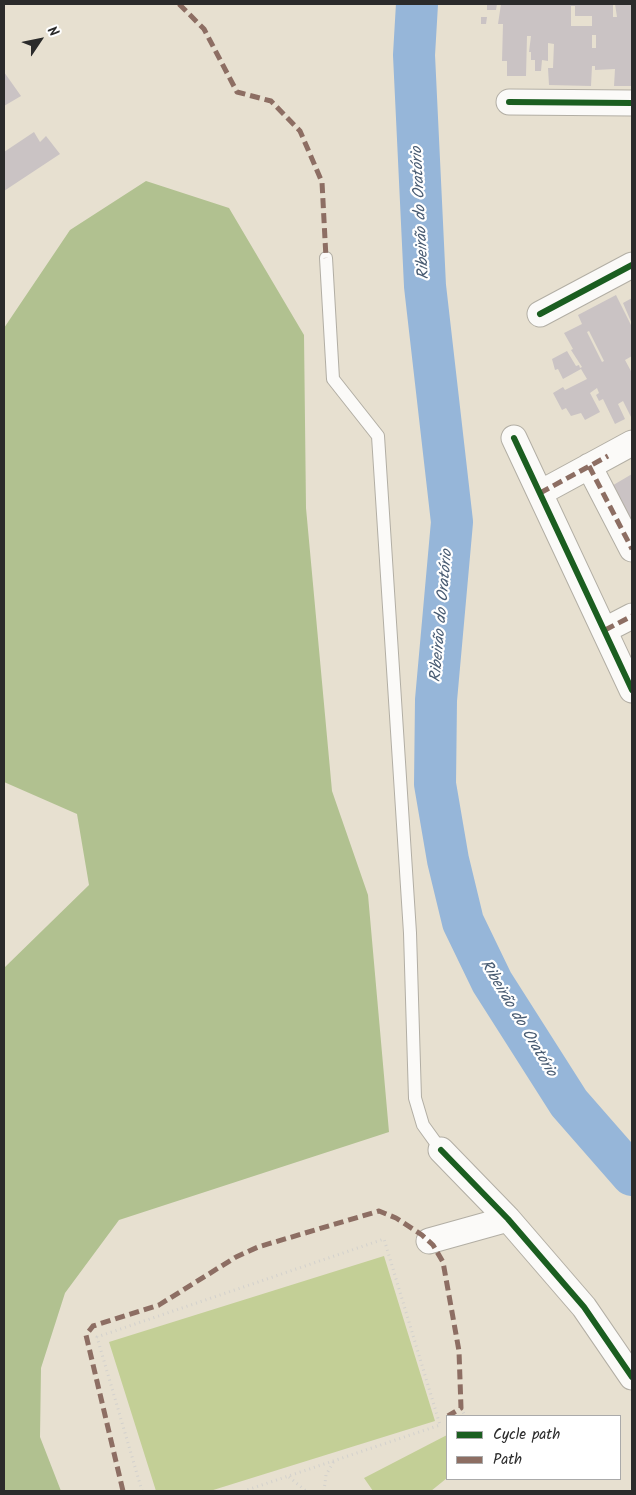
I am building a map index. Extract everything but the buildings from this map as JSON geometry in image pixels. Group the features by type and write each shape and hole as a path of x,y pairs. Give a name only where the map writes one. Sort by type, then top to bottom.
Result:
{"street":[{"path":"509,102 632,103"},
{"path":"540,314 632,265"},
{"path":"514,438 632,690"},
{"path":"540,493 632,443"},
{"path":"598,461 632,549"},
{"path":"605,630 632,616"},
{"path":"441,1150 508,1219 584,1307 632,1377"},
{"path":"429,1241 508,1219"}],"lane":[{"path":"326,258 333,379 378,436 410,933 415,1098 423,1125 441,1150"}],"path":[{"path":"142,1491 97,1337 384,1239 440,1425 244,1491"},
{"path":"461,1408 464,1415"},
{"path":"324,1491 326,1475 335,1461"},
{"path":"289,1476 306,1491"}],"green space":[{"path":"146,181 229,208 304,335 306,508 332,791 368,895 389,1132 119,1220 65,1293 41,1368 40,1437 61,1491 4,1491 4,968 89,885 77,814 4,782 4,328 70,230"},
{"path":"384,1256 435,1421 210,1491 156,1491 109,1342"},
{"path":"446,1436 446,1479 431,1491 373,1491 364,1478"}],"waterway":[{"name":"Ribeirão do Oratório","path":"417,4 414,55 425,286 452,522 436,700 435,784 448,860 463,922 492,982 569,1103 632,1175"}],"marked path":[{"path":"179,4 204,29 237,92 271,101 300,131 322,182 326,258"},
{"path":"540,493 608,456"},
{"path":"589,466 632,549"},
{"path":"605,630 632,616"},
{"path":"123,1491 86,1335 93,1326 159,1305 236,1257 258,1247 379,1211 396,1218 422,1235 433,1245 443,1262 459,1351 461,1408 450,1415"}],"cycle path":[{"path":"509,102 632,103"},
{"path":"540,314 632,265"},
{"path":"514,438 632,690"},
{"path":"441,1150 508,1219 584,1307 632,1377"}]}
